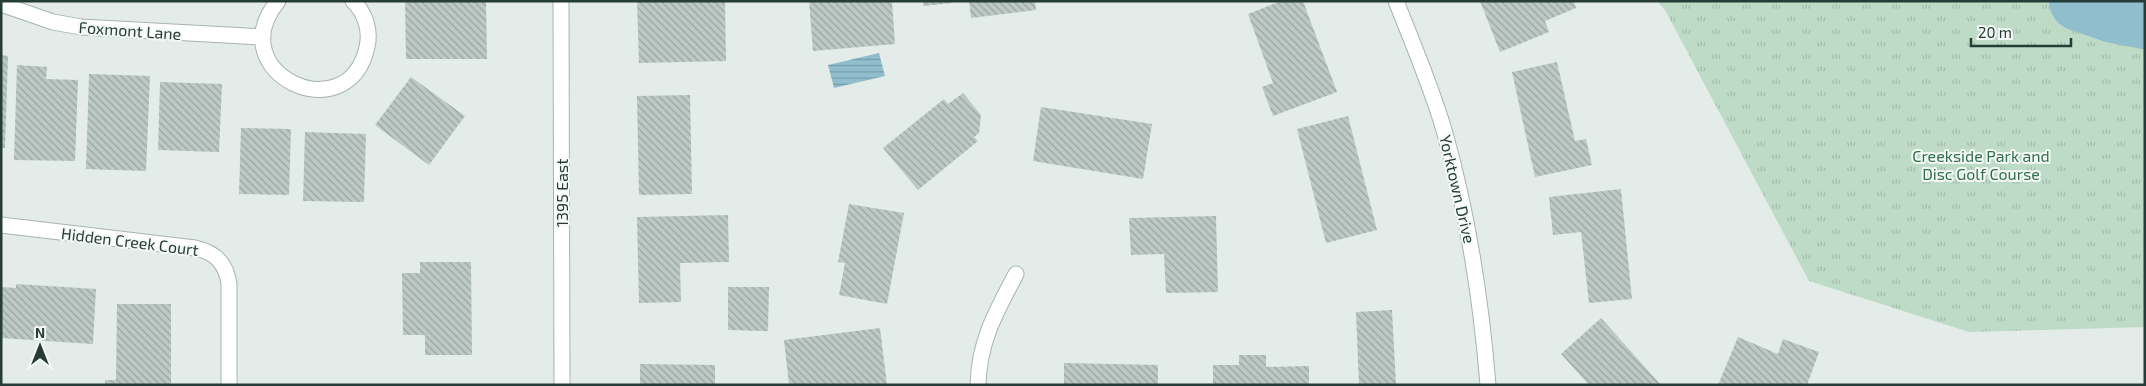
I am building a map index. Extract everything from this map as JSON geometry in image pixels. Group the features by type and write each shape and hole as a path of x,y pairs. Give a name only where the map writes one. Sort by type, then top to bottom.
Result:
{"street":[{"path":"278,1 267,18 263,37 269,61 285,80 303,88 323,89 333,87 350,77 357,70 366,52 368,43 366,23 354,1"},
{"name":"1395 East","path":"561,1 562,385"},
{"name":"Yorktown Drive","path":"1396,1 1443,128 1461,192 1475,260 1484,325 1488,385"},
{"name":"Foxmont Lane","path":"1,4 53,22 81,27 263,37"},
{"name":"Hidden Creek Court","path":"1,225 195,248 215,255 228,273 229,385"},
{"path":"978,385 980,360 985,337 1016,274"}],"green space":[{"name":"Creekside Park and Disc Golf Course","path":"1657,1 2145,1 2145,327 1969,332 1809,281 1665,10"}],"water":[{"path":"879,53 885,76 834,88 828,65"}],"building":[{"path":"405,1 486,1 487,59 406,59"},
{"path":"637,1 725,1 726,61 639,63"},
{"path":"809,1 892,1 895,44 813,51"},
{"path":"923,1 952,1 952,3 923,6"},
{"path":"969,1 1035,1 1036,10 971,18"},
{"path":"1281,1 1303,1 1337,92 1273,116 1262,87 1273,83 1248,14"},
{"path":"1480,1 1574,1 1576,8 1545,21 1549,32 1500,52"},
{"path":"1,55 8,56 5,148 1,148"},
{"path":"1557,62 1575,141 1586,139 1592,165 1535,177 1512,72"},
{"path":"17,65 47,67 46,79 78,80 75,161 14,160"},
{"path":"89,74 150,76 146,171 86,169"},
{"path":"411,77 465,116 429,165 375,125"},
{"path":"160,82 222,84 219,152 158,150"},
{"path":"963,93 981,115 979,133 974,137 978,141 918,190 883,148 944,99 948,104"},
{"path":"690,95 692,194 639,195 637,96"},
{"path":"1041,107 1152,124 1143,179 1033,161"},
{"path":"1348,116 1377,230 1326,243 1297,129"},
{"path":"241,128 291,129 289,195 239,194"},
{"path":"305,132 366,134 364,202 303,201"},
{"path":"1621,189 1632,299 1589,303 1581,232 1553,235 1549,197"},
{"path":"849,204 904,213 887,304 839,295 845,263 838,262"},
{"path":"728,215 729,262 680,263 681,302 639,303 637,217"},
{"path":"1216,216 1218,292 1166,293 1164,254 1131,255 1129,218"},
{"path":"420,262 471,262 472,355 425,355 425,335 403,335 402,273 420,273"},
{"path":"16,284 96,289 93,344 1,338 1,287 16,288"},
{"path":"728,287 769,287 768,331 728,330"},
{"path":"117,304 171,304 171,384 105,385 105,380 116,380"},
{"path":"1392,310 1396,385 1359,385 1356,312"},
{"path":"1601,318 1661,385 1589,385 1561,354"},
{"path":"880,328 887,385 789,385 784,340"},
{"path":"1738,337 1778,354 1783,339 1819,352 1807,385 1718,385"},
{"path":"1239,355 1266,355 1266,367 1309,366 1309,385 1213,385 1213,365 1239,365"},
{"path":"1064,363 1158,365 1158,385 1064,385"},
{"path":"640,364 715,365 715,385 640,385"}],"waterway":[{"path":"2079,1 2114,13 2145,19"}]}
